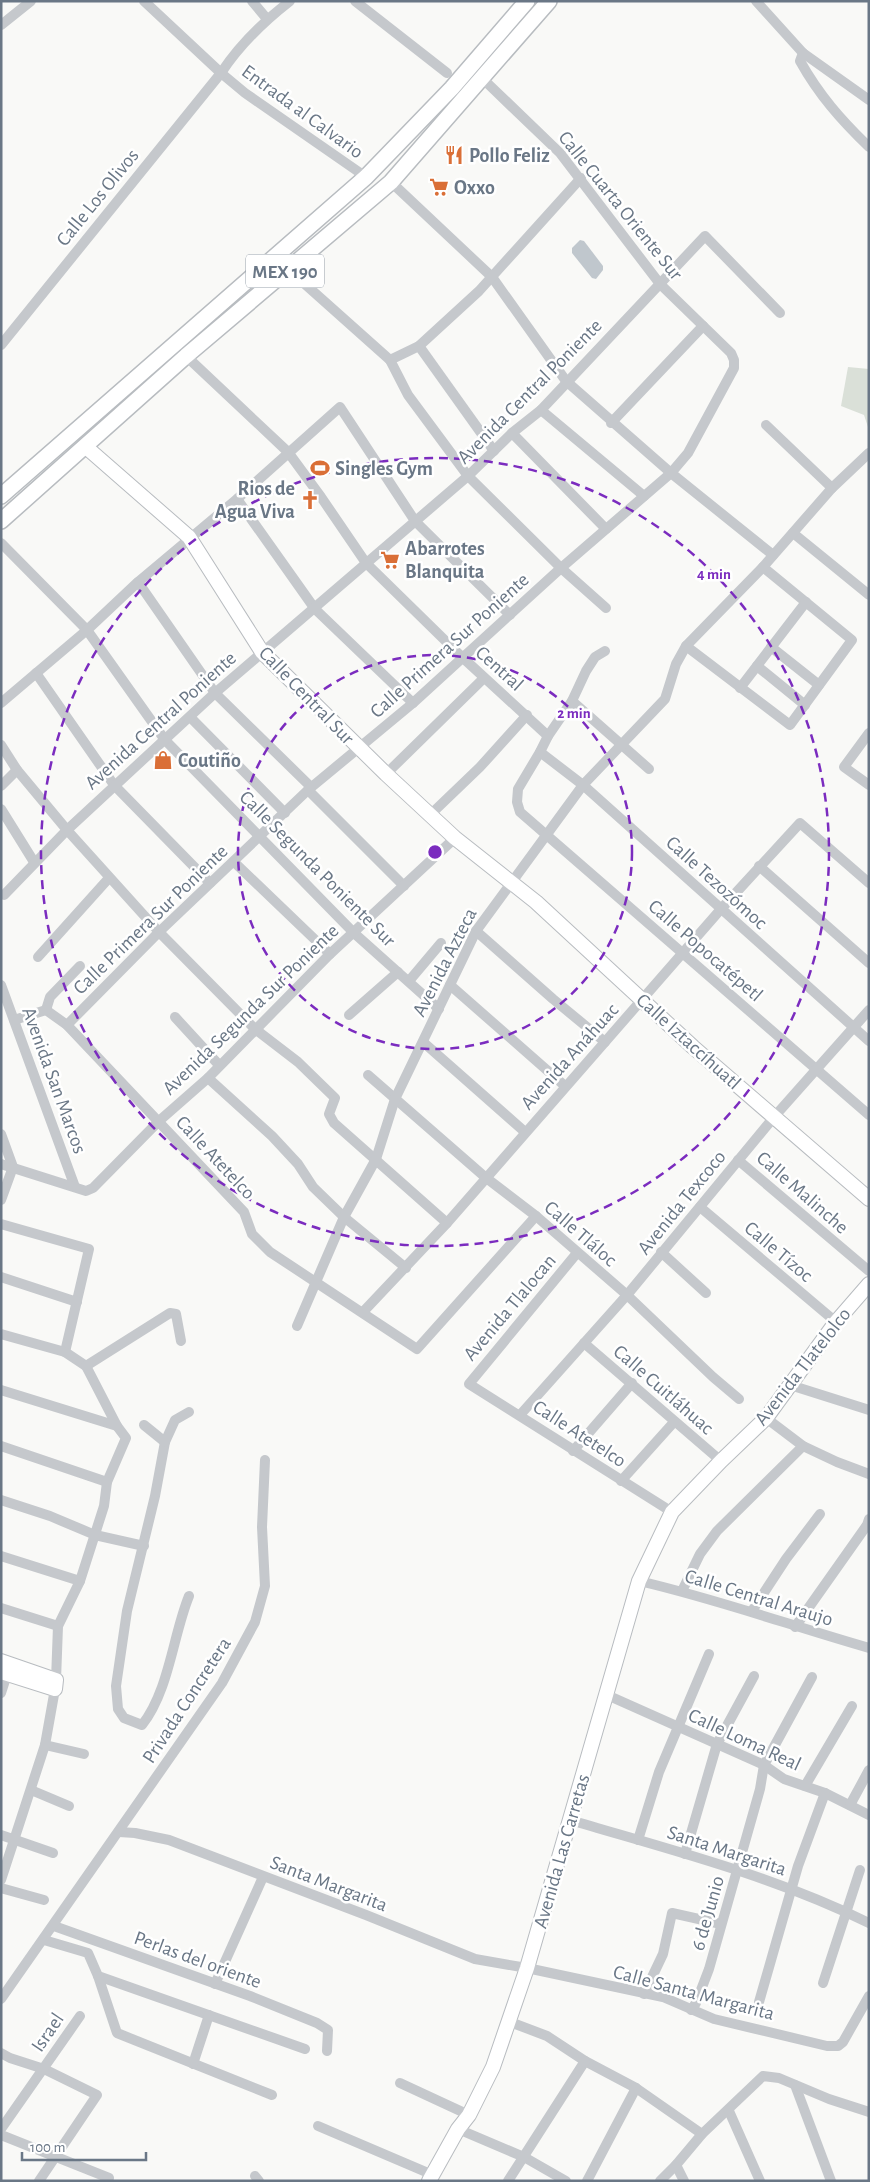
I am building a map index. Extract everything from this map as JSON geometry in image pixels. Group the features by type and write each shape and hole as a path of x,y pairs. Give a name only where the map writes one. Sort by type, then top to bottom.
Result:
{"main road":[{"name":"MEX 190","path":"2,494 366,177 452,88 527,1"},
{"name":"MEX 190","path":"1,521 186,356 391,182 483,79 549,1"}],"street":[{"path":"1,25 31,1"},
{"name":"Entrada al Calvario","path":"144,1 220,73 245,93 366,177"},
{"path":"252,1 267,19"},
{"name":"Calle Los Olivos","path":"1,344 220,73 235,51 267,19 290,1"},
{"path":"355,1 447,73"},
{"path":"756,1 803,53 869,100"},
{"path":"803,53 800,61 806,72 839,119 869,147"},
{"name":"Calle Cuarta Oriente Sur","path":"483,79 560,153 581,178 660,284 730,353"},
{"path":"390,360 419,346 492,277 581,178"},
{"path":"391,182 492,277 566,381 611,423 773,556"},
{"name":"Avenida Central Poniente","path":"4,895 34,862 114,785 215,693 468,476 512,432 541,410 566,381 705,236 780,313"},
{"path":"288,269 390,360 408,395 468,476 561,568 606,608"},
{"path":"611,423 703,326"},
{"path":"419,346 494,451"},
{"name":"Calle Primera Sur Poniente","path":"67,1025 159,932 310,788 413,703 561,568 671,473 688,454 734,368 734,360 730,353"},
{"name":"Central","path":"186,356 288,452 322,497 366,563 484,678 548,736"},
{"path":"1,703 87,630 189,537 237,499 340,407 415,521 510,615"},
{"path":"541,410 644,496"},
{"path":"766,425 832,488"},
{"path":"512,432 606,528"},
{"name":"Calle Central Sur","path":"86,446 189,537 262,652 430,815 455,838 510,882"},
{"path":"763,567 852,640 790,725 686,646 763,567 832,488 869,453"},
{"path":"237,499 315,609 413,703"},
{"path":"793,533 869,595"},
{"name":"Calle Segunda Poniente Sur","path":"1,543 87,630 165,740 354,932 439,1009"},
{"path":"138,582 215,693 404,886"},
{"path":"740,688 806,602"},
{"name":"Avenida Azteca","path":"297,1326 315,1280 344,1217 376,1159 395,1099 476,931 583,784 665,699 676,664 686,646"},
{"path":"771,647 819,685"},
{"path":"540,752 548,736 572,701 595,657 605,651"},
{"path":"757,666 805,706"},
{"path":"36,673 114,785 210,884"},
{"path":"386,774 484,678"},
{"path":"572,701 649,769"},
{"path":"430,815 480,767 527,715"},
{"path":"190,717 285,813"},
{"path":"869,733 844,767 869,785"},
{"path":"1,744 17,770 67,830 159,932 254,1029 298,1062 335,1098 329,1114 334,1123 447,1223"},
{"name":"Calle Tezozómoc","path":"540,752 583,784 869,1041"},
{"name":"Calle Popocatépetl","path":"540,752 518,788 517,802 520,812 869,1115"},
{"path":"1,786 17,770"},
{"path":"1,809 34,862"},
{"name":"Avenida Anáhuac","path":"363,1312 447,1223 720,909 800,823 869,883"},
{"name":"Avenida Segunda Sur Poniente","path":"75,1187 86,1191 93,1188 159,1121 208,1078 254,1029 330,954 455,838"},
{"path":"234,862 330,954"},
{"path":"759,866 869,963"},
{"path":"38,957 109,878"},
{"name":"Calle Iztaccíhuatl","path":"510,882 536,902 693,1047 869,1199"},
{"path":"476,931 605,1042"},
{"path":"409,981 441,943"},
{"path":"14,1020 46,1010 50,997 80,966"},
{"path":"349,1015 398,972"},
{"name":"Avenida San Marcos","path":"1,985 75,1187"},
{"path":"450,985 565,1086"},
{"name":"Calle Atetelco","path":"46,1010 67,1025 244,1212 252,1234 270,1252 417,1349 536,1216"},
{"name":"Avenida Texcoco","path":"520,1415 627,1295 774,1116 869,1010"},
{"path":"175,1017 219,1065"},
{"path":"423,1042 525,1132"},
{"name":"Calle Tláloc","path":"368,1075 627,1295 713,1377 739,1399"},
{"path":"208,1078 272,1136 298,1164 313,1187 344,1217 406,1268"},
{"path":"1,1134 12,1167 1,1200"},
{"name":"Calle Malinche","path":"738,1160 869,1271"},
{"path":"1,1164 75,1187"},
{"name":"Calle Tízoc","path":"700,1206 836,1322"},
{"path":"1,1224 89,1249 65,1352"},
{"path":"661,1252 706,1293"},
{"name":"Avenida Tlalocan","path":"469,1384 577,1253"},
{"path":"1,1277 77,1302"},
{"name":"Avenida Tlatelolco","path":"672,1512 720,1461 766,1418 836,1322 864,1297 869,1284"},
{"path":"86,1366 170,1313 176,1314 179,1318 181,1341"},
{"path":"1,1334 65,1352 86,1366 117,1426 126,1438 107,1482 104,1506 80,1581 58,1626 56,1684 45,1745 1,1880"},
{"name":"Calle Cuitláhuac","path":"584,1343 720,1461"},
{"path":"573,1451 632,1383"},
{"name":"Calle Atetelco","path":"469,1384 620,1481 672,1512"},
{"path":"790,1385 869,1410"},
{"path":"1,1390 117,1426"},
{"path":"189,1412 175,1420 165,1442 144,1546 127,1611 116,1686 118,1709 124,1718 142,1725 150,1715 170,1662 183,1611 189,1596"},
{"path":"766,1418 804,1446 837,1462 869,1474"},
{"path":"620,1481 674,1422"},
{"path":"144,1425 165,1442"},
{"path":"1,1446 107,1482"},
{"path":"682,1591 700,1554 717,1530 804,1446"},
{"name":"Privada Concretera","path":"1,1999 54,1926 222,1683 255,1622 265,1586 262,1527 265,1460"},
{"path":"1,1500 50,1516 95,1535 144,1546"},
{"name":"Avenida Las Carretas","path":"431,2178 458,2129 469,2115 493,2067 510,2022 639,1581 672,1512"},
{"path":"752,1611 786,1559 820,1514"},
{"path":"795,1627 867,1525 869,1519"},
{"path":"1,1556 80,1581"},
{"name":"Calle Central Araujo","path":"639,1581 752,1611 795,1627 869,1648"},
{"path":"1,1608 58,1626"},
{"path":"638,1840 659,1772 709,1654"},
{"path":"1,1693 5,1668 56,1684"},
{"path":"685,1854 717,1744 754,1676"},
{"name":"6 de Junio","path":"691,2010 704,1984 760,1789 764,1765 812,1677"},
{"name":"Calle Loma Real","path":"607,1695 764,1765 784,1779 825,1794 869,1815"},
{"path":"805,1786 852,1706"},
{"path":"45,1745 84,1754"},
{"path":"850,1805 869,1770"},
{"path":"31,1790 70,1806"},
{"path":"759,2002 791,1890 825,1794"},
{"name":"Santa Margarita","path":"570,1820 737,1869 869,1923"},
{"name":"Santa Margarita","path":"119,1832 169,1840 366,1915 475,1959 527,1968"},
{"path":"1,1835 53,1852"},
{"path":"823,1983 860,1870"},
{"path":"215,1984 263,1877"},
{"path":"1,1888 44,1900"},
{"path":"644,1994 663,1954 672,1913 721,1924"},
{"name":"Perlas del oriente","path":"54,1926 317,2023 328,2030 327,2051"},
{"path":"44,1940 88,1953 98,1976 117,2033 272,2095"},
{"name":"Calle Santa Margarita","path":"527,1968 663,1997 714,2019 828,2046 838,2046 847,2037 869,1997"},
{"path":"98,1976 305,2049"},
{"path":"193,2064 209,2015"},
{"name":"Israel","path":"1,2128 80,2016"},
{"path":"510,2022 547,2036 585,2061 636,2088 702,2134"},
{"name":"Israel","path":"1,2053 10,2058 44,2068 97,2095 56,2156"},
{"path":"508,2181 585,2061"},
{"path":"660,2181 702,2134 729,2111 764,2076 779,2078 869,2112"},
{"path":"400,2083 469,2115"},
{"path":"795,2085 831,2181"},
{"path":"587,2181 636,2088"},
{"path":"729,2111 760,2181"},
{"path":"318,2126 431,2178"},
{"path":"458,2129 524,2157 566,2181"},
{"path":"1,2135 109,2178 107,2181"},
{"path":"39,2181 56,2156"},
{"path":"676,2165 684,2181"}],"shaded area":[{"path":"580,240 584,241 603,266 603,270 596,279 592,278 572,253 572,248"},
{"path":"848,367 869,369 869,430 864,415 841,406"}],"place":[{"name":"Pollo Feliz","path":"454,155"},
{"name":"Oxxo","path":"439,187"},
{"name":"Singles Gym","path":"320,468"},
{"name":"Rios de Agua Viva","path":"310,500"},
{"name":"Abarrotes Blanquita","path":"390,560"},
{"name":"Coutiño","path":"163,760"}]}
